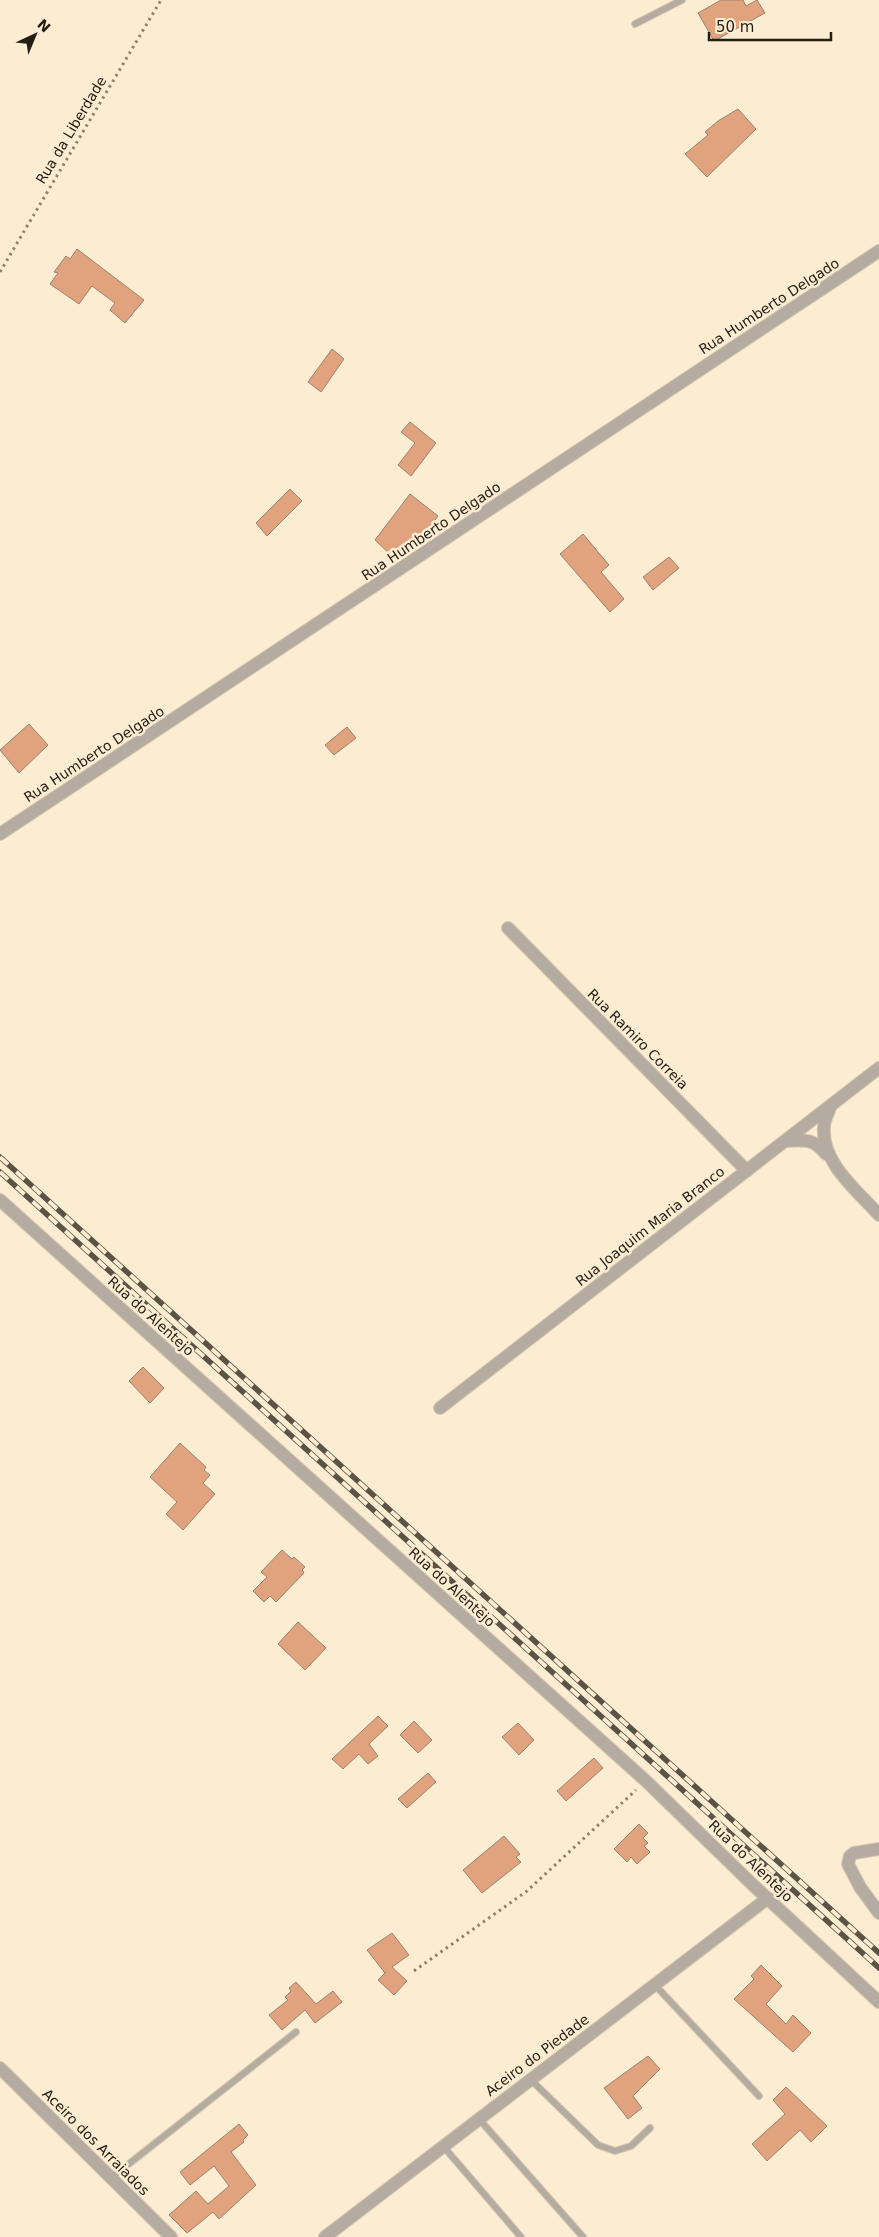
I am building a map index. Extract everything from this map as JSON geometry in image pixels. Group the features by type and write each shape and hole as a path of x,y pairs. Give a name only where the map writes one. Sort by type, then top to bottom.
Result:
{"street":[{"name":"Rua Humberto Delgado","path":"0,834 879,251"},
{"name":"Rua Ramiro Correia","path":"508,928 746,1170"},
{"name":"Rua Joaquim Maria Branco","path":"440,1408 879,1068"},
{"path":"831,1105 824,1126 824,1139 831,1160"},
{"path":"785,1141 804,1140 818,1144 879,1215"},
{"name":"Rua do Alentejo","path":"0,1200 646,1781 879,2002"},
{"path":"879,1848 854,1852 850,1856 848,1864 860,1886 879,1913"},
{"name":"Aceiro do Piedade","path":"325,2237 768,1898"},
{"name":"Aceiro dos Arraiados","path":"0,2068 171,2237"}],"lane":[{"path":"635,24 682,0"},
{"path":"654,1984 760,2096"},
{"path":"112,2178 296,2032"},
{"path":"530,2079 598,2145 615,2151 631,2146 650,2128"},
{"path":"479,2119 583,2237"},
{"path":"443,2146 521,2237"}],"path":[{"name":"Rua da Liberdade","path":"0,272 161,0"},
{"path":"414,1971 527,1891 646,1781"}],"building":[{"path":"721,0 743,0 746,6 757,0 765,13 714,41 698,13"},
{"path":"738,109 756,129 707,177 685,154 708,135 705,132 718,121"},
{"path":"77,249 144,300 125,323 110,310 115,303 92,286 79,304 50,284 58,273 54,272 66,256 70,259"},
{"path":"332,349 344,359 321,392 308,382"},
{"path":"410,422 436,443 411,476 398,465 415,443 401,432"},
{"path":"290,489 302,501 267,536 256,523"},
{"path":"410,494 438,516 422,537 393,557 375,540"},
{"path":"583,534 609,565 601,572 624,599 610,612 560,554"},
{"path":"669,557 679,568 653,590 643,577"},
{"path":"29,724 48,745 19,773 0,750"},
{"path":"347,727 356,738 334,755 325,745"},
{"path":"143,1367 164,1388 150,1403 129,1381"},
{"path":"180,1443 206,1467 204,1470 210,1475 203,1483 215,1494 183,1530 166,1514 177,1502 150,1477"},
{"path":"282,1550 292,1559 294,1557 305,1567 302,1570 304,1573 276,1602 270,1596 264,1602 253,1591 267,1577 261,1572"},
{"path":"298,1622 326,1648 305,1670 278,1644"},
{"path":"378,1716 388,1726 369,1744 378,1756 368,1764 359,1754 343,1769 332,1759"},
{"path":"414,1721 432,1740 418,1753 400,1735"},
{"path":"518,1723 534,1740 519,1755 502,1737"},
{"path":"594,1758 603,1768 566,1801 557,1791"},
{"path":"428,1773 436,1782 407,1808 398,1799"},
{"path":"639,1824 648,1833 643,1838 648,1843 644,1846 650,1852 637,1864 631,1857 627,1862 614,1849"},
{"path":"504,1836 520,1854 516,1857 521,1862 482,1893 463,1870"},
{"path":"392,1933 409,1955 392,1967 407,1981 394,1995 378,1980 385,1973 367,1950"},
{"path":"761,1965 782,1986 766,2004 786,2024 793,2015 811,2033 793,2052 734,1999 754,1979 751,1976"},
{"path":"296,1982 316,2004 333,1991 342,2002 315,2023 305,2010 282,2030 269,2015 288,2000 285,1997 291,1991 289,1988"},
{"path":"648,2056 660,2069 633,2096 642,2108 628,2119 604,2088"},
{"path":"786,2087 827,2126 811,2142 800,2130 767,2161 752,2144 785,2114 773,2100"},
{"path":"239,2124 248,2135 243,2140 244,2142 231,2152 256,2185 219,2219 213,2212 187,2233 169,2215 196,2191 208,2204 229,2186 214,2166 190,2185 180,2172"}],"railway":[{"path":"0,1157 879,1953"},
{"path":"0,1172 879,1968"}]}
